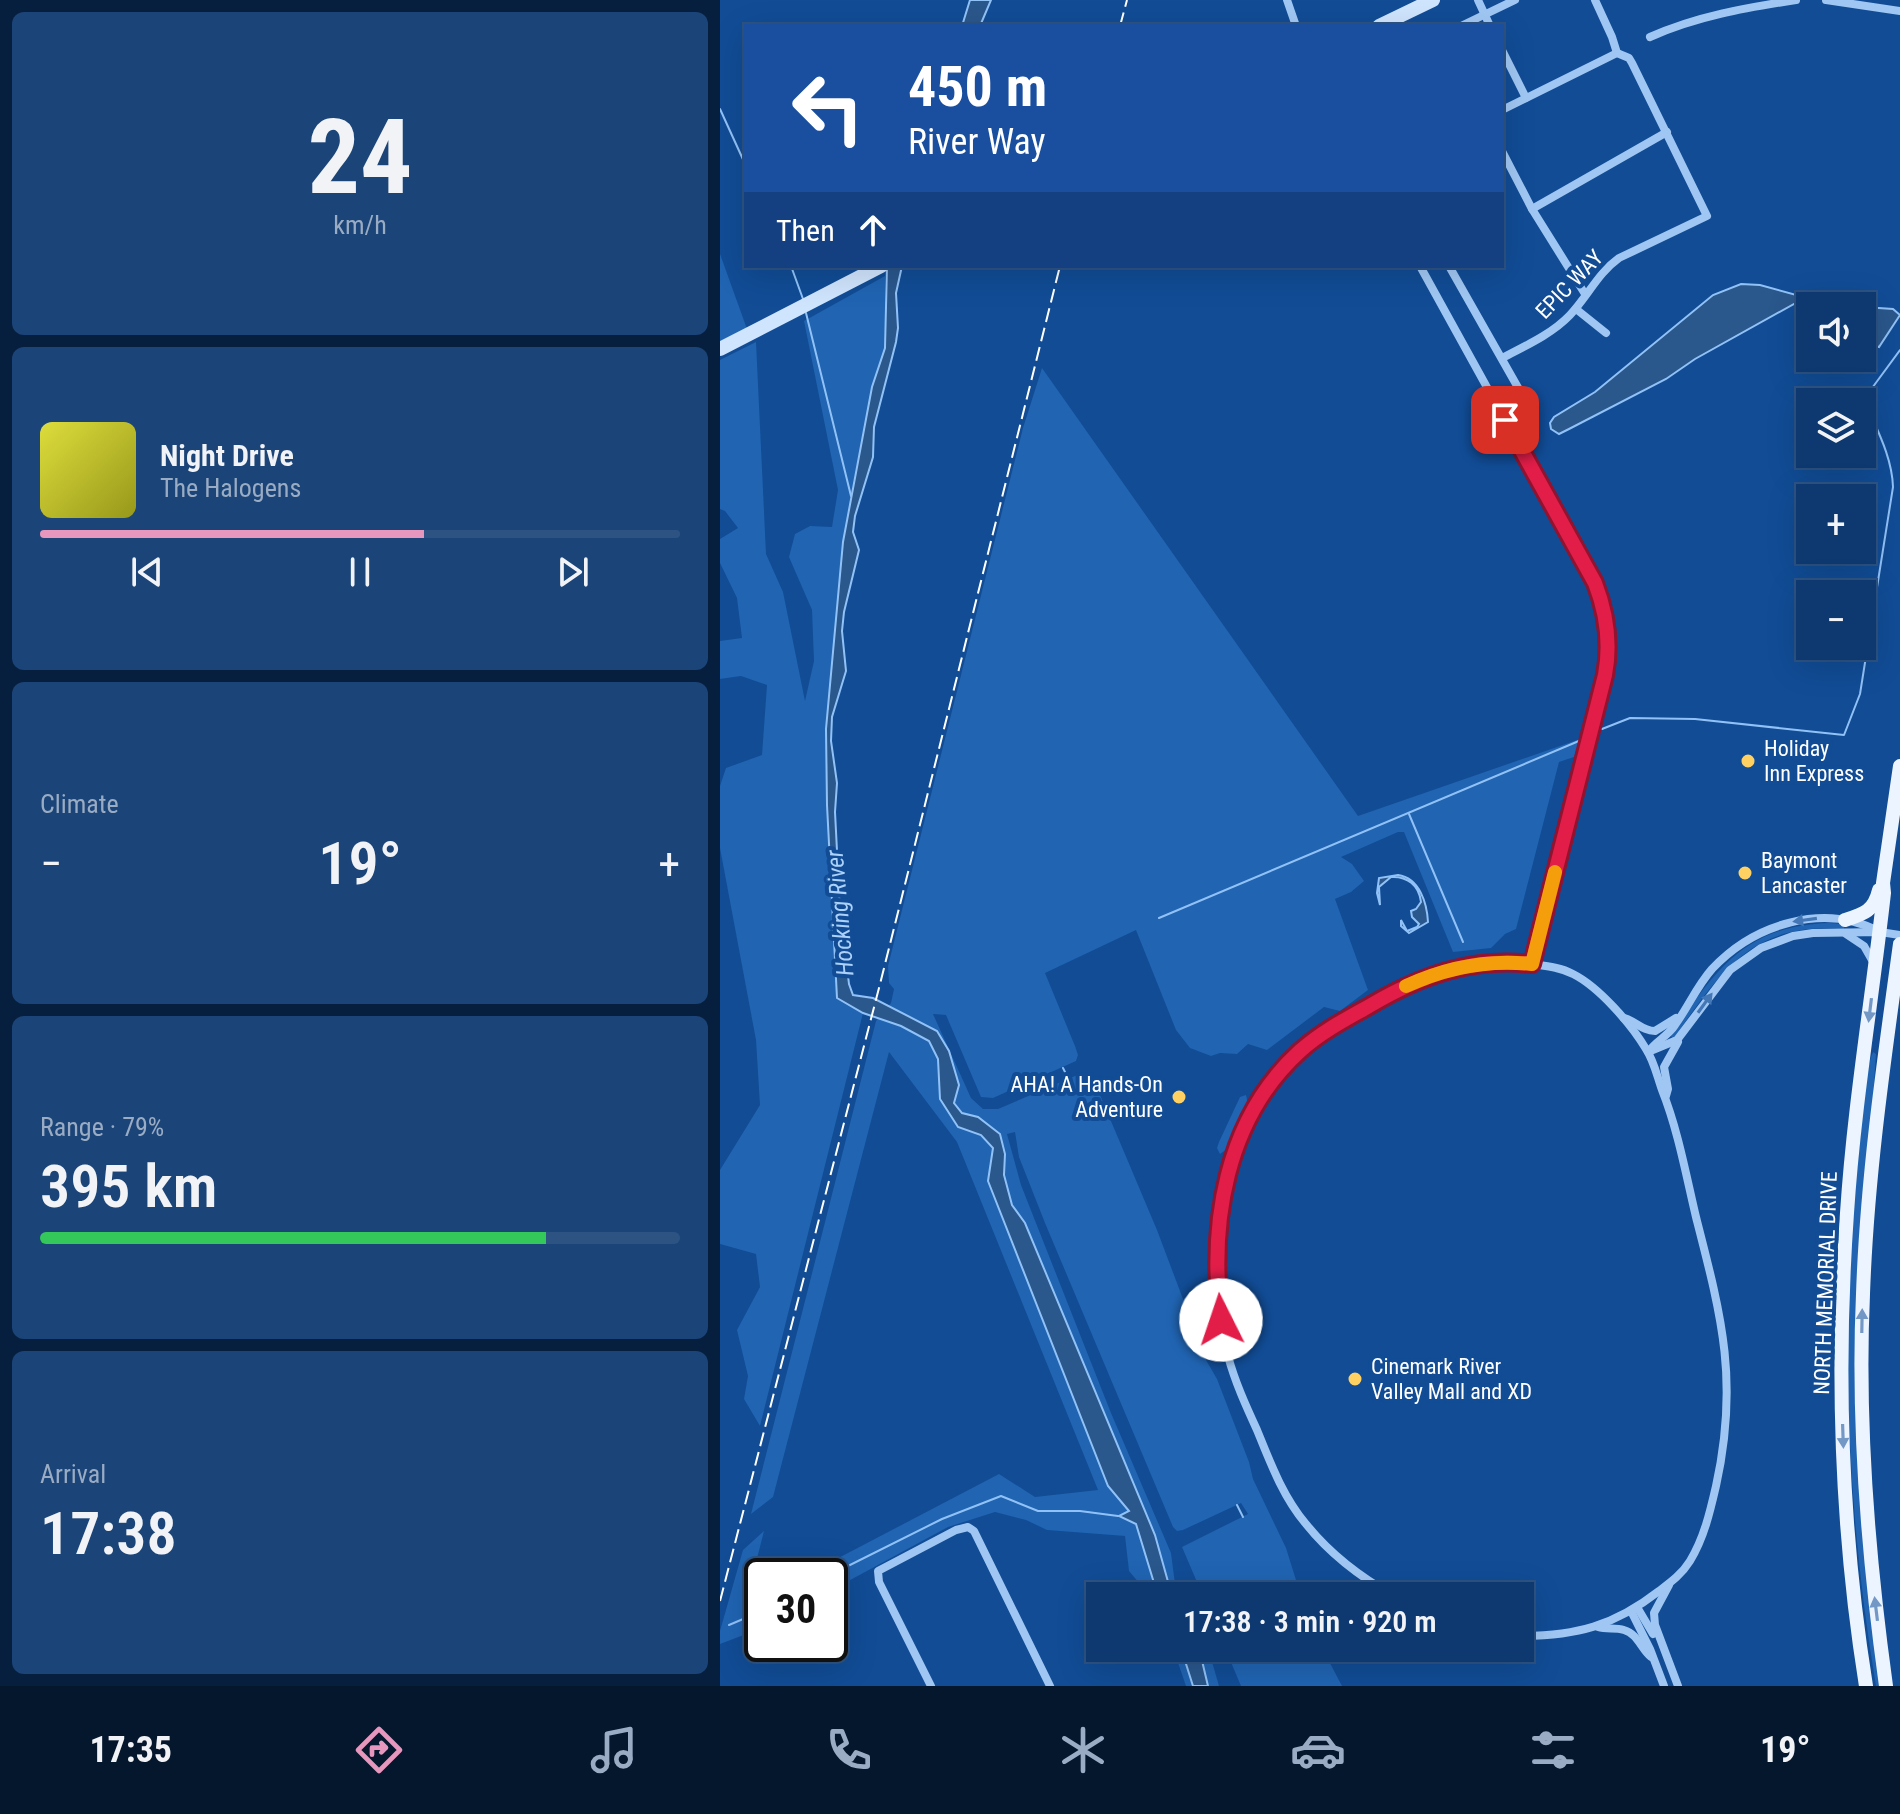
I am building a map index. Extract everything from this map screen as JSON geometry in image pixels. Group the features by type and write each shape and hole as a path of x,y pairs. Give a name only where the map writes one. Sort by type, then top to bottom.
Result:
{"main road":[{"name":"NORTH MEMORIAL DRIVE","path":"1866,1686 1849,1549 1844,1451 1842,1347 1847,1211 1883,883 1900,766"},
{"name":"NORTH MEMORIAL DRIVE","path":"1845,927 1874,906 1883,883"},
{"name":"NORTH MEMORIAL DRIVE","path":"1886,1686 1870,1563 1865,1492 1862,1341 1872,1170 1900,944"}],"street":[{"path":"1287,0 1295,24"},
{"path":"1383,24 1433,0"},
{"path":"1478,0 1489,24"},
{"path":"1465,24 1515,0"},
{"path":"1595,0 1617,53"},
{"path":"1650,37 1680,24 1732,10 1796,0"},
{"path":"1826,0 1900,11"},
{"path":"1504,109 1617,53 1629,58 1667,132 1532,209"},
{"path":"1504,54 1526,98"},
{"name":"EPIC WAY","path":"1502,358 1557,328 1576,309 1608,266 1619,258 1707,216 1667,132"},
{"path":"1504,155 1532,209 1585,294"},
{"path":"720,349 877,268"},
{"path":"1421,268 1595,583 1607,620 1605,675 1532,964"},
{"path":"1450,268 1529,407"},
{"path":"1576,309 1606,333"},
{"path":"1624,1018 1643,1029 1655,1031 1669,1024 1712,970 1751,937 1799,921 1900,935"},
{"path":"1666,1097 1668,1089 1664,1067 1683,1033 1730,970 1753,952 1793,936 1845,927 1880,932"},
{"path":"1845,927 1864,946 1875,967"},
{"path":"1372,1582 1351,1568 1304,1522 1277,1477 1228,1356 1219,1307 1217,1238 1223,1188 1238,1142 1257,1104 1286,1065 1320,1036 1387,995 1430,975 1474,964 1532,964 1575,975 1624,1018 1648,1052 1666,1097 1719,1310 1728,1379 1723,1449 1707,1521 1690,1560 1669,1584 1634,1609 1598,1627 1534,1636"},
{"path":"1648,1052 1673,1028 1680,1013"},
{"path":"1648,1052 1671,1044 1683,1033"},
{"path":"931,1686 879,1582 878,1571 956,1530 968,1527 974,1531 1050,1686"},
{"path":"1669,1584 1654,1613 1655,1625 1678,1686"},
{"path":"1634,1609 1664,1650"},
{"path":"1634,1609 1664,1686"},
{"path":"1598,1627 1628,1631 1651,1657"}],"shaded area":[{"path":"720,254 747,329 720,341"},
{"path":"885,276 885,348 872,387 853,484 826,729 837,998 863,1013 760,1426 744,1399 748,1376 737,1330 760,1287 756,1254 720,1244 720,1170 760,1105 756,1040 720,848 720,786 726,768 762,755 767,685 741,676 720,679 720,641 742,638 737,598 720,563 720,539 738,528 720,509 720,360 756,342 766,554 783,592 805,701 814,661 812,610 789,557 795,534 810,526 832,527 838,490 804,321"},
{"path":"1042,368 1358,816 1580,739 1574,757 1559,762 1516,929 1505,934 1491,948 1453,952 1404,832 1341,857 1352,864 1364,881 1351,892 1335,899 1368,990 1340,1011 1324,1007 1267,1050 1248,1044 1237,1054 1211,1056 1190,1048 1176,1030 1136,930 1045,973 1075,1046 1076,1061 993,1098 981,1097 946,1015 933,1014 971,1098 983,1109 998,1109 1082,1073 1092,1076 1157,1230 1206,1360 1217,1379 1253,1479 1286,1548 1297,1582 1197,1582 1182,1547 1248,1514 1241,1503 1183,1530 1177,1531 1173,1527 1045,1223 1019,1157 1015,1132 1007,1134 1021,1185 1111,1413 1171,1553 1175,1582 1138,1582 1129,1571 1125,1536 1047,1530 1026,1520 995,1512 948,1527 848,1581 848,1558 838,1558 999,1474 1035,1497 1098,1490 957,1142 889,1052 773,1497 751,1514 876,1021 891,1003 894,989 889,983 888,966 1023,428"},
{"path":"1844,924 1844,929 1812,929 1784,934 1761,943 1741,956 1723,973 1673,1039 1670,1035 1702,991 1734,956 1774,933 1799,926"},
{"path":"1873,1052 1876,1054 1856,1362 1881,1686 1876,1686 1858,1551 1852,1483 1848,1346 1853,1209 1866,1083"},
{"path":"1246,1095 1248,1104 1227,1149 1220,1154 1217,1148 1219,1142 1240,1097"},
{"path":"764,1531 757,1558 744,1558 744,1635 720,1644 720,1631 743,1550"},
{"path":"1178,1662 1212,1662 1219,1686 1186,1686"},
{"path":"1231,1662 1329,1662 1342,1686 1241,1686"}],"water":[{"path":"970,0 991,0 981,24 963,24"},
{"name":"Hocking River","path":"887,268 902,268 896,293 896,342 874,427 873,457 855,516 853,532 859,550 842,631 846,671 832,717 840,909 849,984 853,995 873,998 937,1031 949,1051 959,1085 954,1103 962,1113 978,1117 1000,1134 1005,1154 1004,1175 1012,1205 1025,1223 1155,1535 1168,1582 1154,1582 1136,1524 1119,1516 1129,1511 1108,1486 988,1181 993,1148 981,1135 958,1127 940,1099 938,1059 929,1041 901,1026 863,1013 837,998 826,729 843,542 872,387 885,348"},
{"path":"1741,284 1760,285 1796,295 1796,303 1695,359 1666,379 1559,434 1551,429 1550,423 1554,417 1595,392 1713,295"},
{"path":"1876,308 1893,309 1900,315 1879,347 1876,346"},
{"path":"1398,875 1406,877 1417,886 1426,907 1428,922 1409,933 1401,926 1401,920 1407,931 1419,924 1411,911 1421,902 1415,886 1407,880 1391,877 1379,887 1380,905 1377,893 1379,878"},
{"path":"1185,1662 1202,1662 1208,1686 1193,1686"}],"waterway":[{"path":"720,109 744,162"},
{"path":"792,268 803,299"},
{"path":"806,313 851,496"},
{"path":"1602,729 1630,718 1695,719 1844,735 1860,694 1893,487 1887,453 1864,399 1900,350"},
{"path":"1159,918 1586,738"},
{"path":"1409,814 1463,942"},
{"path":"1063,1068 1069,1080"},
{"path":"848,1566 942,1519 1001,1496 1038,1511 1080,1511 1118,1516"},
{"path":"1237,1505 1243,1517"},
{"path":"729,1625 744,1619"}],"railway":[{"path":"1121,24 1127,0"},
{"path":"720,1601 879,988 1059,268"}],"slow traffic":[{"path":"1406,986 1430,975 1467,965 1499,962 1532,964 1555,872"}],"place":[{"name":"Holiday Inn Express","path":"1748,761"},
{"name":"Baymont Lancaster","path":"1745,873"},
{"name":"AHA! A Hands-On Adventure","path":"1179,1097"},
{"name":"Cinemark River Valley Mall and XD","path":"1355,1379"}],"route":[{"path":"1221,1320 1217,1238 1223,1188 1242,1131 1280,1071 1298,1052 1336,1025 1430,975 1467,965 1499,962 1532,964 1605,675 1608,636 1603,602 1595,583 1505,420"}]}
